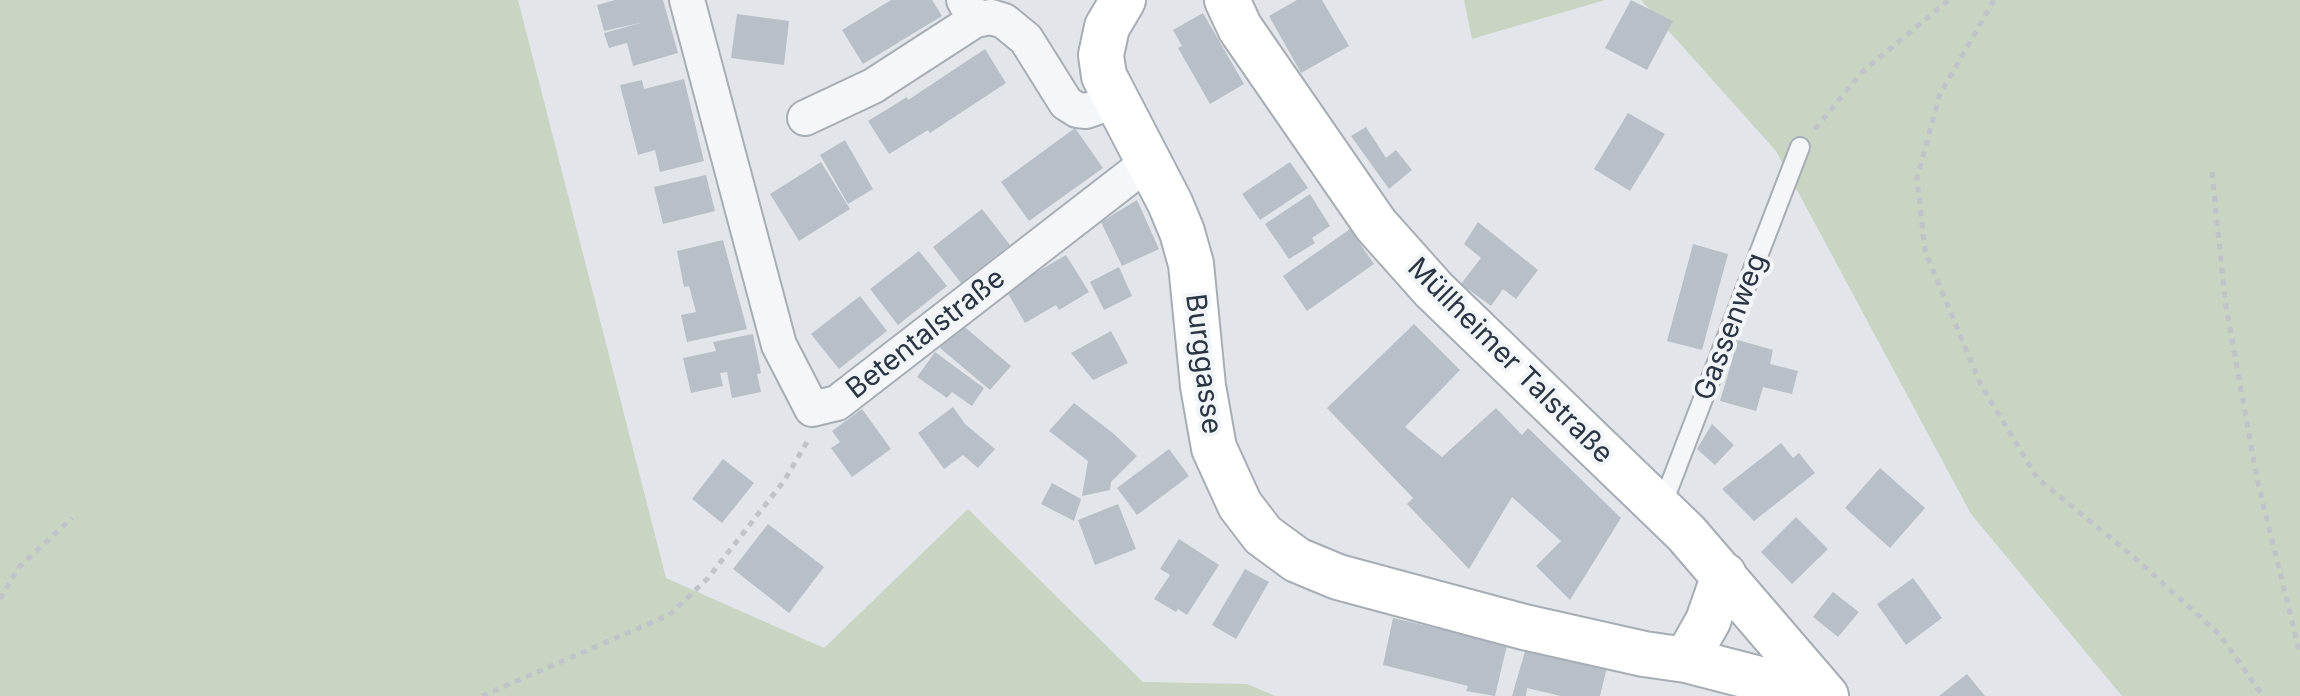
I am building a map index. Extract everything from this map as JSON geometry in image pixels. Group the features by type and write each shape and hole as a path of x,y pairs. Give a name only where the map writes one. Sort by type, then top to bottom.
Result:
{"main road":[{"name":"Burggasse","path":"1123,0 1107,27 1101,55 1104,76 1170,203 1191,264 1203,386 1214,448 1240,505 1263,535 1297,560 1338,577 1524,627 1644,654 1686,660 1826,696"},
{"name":"Müllheimer Talstraße","path":"1227,0 1248,40 1376,225 1445,301 1661,508 1724,575 1826,696"},
{"path":"1686,660 1708,621 1724,575"}],"street":[{"name":"Betentalstraße","path":"687,0 779,345 812,409 837,403 1147,163"},
{"path":"805,118 873,86 970,10 1015,28 1036,52 1066,103 1077,110 1086,111 1115,101"}],"lane":[{"name":"Gassenweg","path":"1661,508 1800,147"}],"path":[{"path":"1800,147 1862,72 1949,0"},
{"path":"1994,0 1940,94 1917,178 1925,251 1980,383 2037,478 2135,558 2219,634 2263,696"},
{"path":"2212,172 2225,300 2254,464 2300,654"},
{"path":"482,696 669,615 708,578 784,481 807,444"},
{"path":"0,599 19,567 72,518"}],"green space":[{"path":"0,0 518,0 666,578 824,648 968,509 1143,682 1247,684 1275,696 0,696"},
{"path":"1464,0 1605,0 1472,39"},
{"path":"1641,0 2300,0 2300,696 2122,696 1971,514 1776,151"}],"building":[{"path":"615,0 663,0 678,53 633,66 627,43 609,48 604,33 644,22 604,31 597,5"},
{"path":"891,0 932,0 942,16 863,64 842,30"},
{"path":"1297,0 1322,0 1349,46 1301,73 1269,16"},
{"path":"1631,0 1673,21 1647,70 1605,48"},
{"path":"1203,13 1244,84 1210,104 1178,48 1182,46 1173,30"},
{"path":"737,14 789,21 784,65 731,58"},
{"path":"985,49 1006,83 930,133 928,130 889,154 868,121 907,97 908,100"},
{"path":"684,79 704,161 660,172 655,150 638,155 620,85 642,80 644,89"},
{"path":"1628,113 1665,134 1630,191 1594,169"},
{"path":"1366,127 1386,158 1396,150 1412,170 1389,189 1351,136"},
{"path":"1075,128 1103,168 1029,221 1001,182"},
{"path":"845,140 873,189 848,204 820,155"},
{"path":"821,162 850,209 799,241 770,194"},
{"path":"1290,162 1308,188 1260,220 1242,194"},
{"path":"706,175 715,211 663,224 654,187"},
{"path":"1310,194 1330,226 1312,238 1315,243 1289,259 1265,224"},
{"path":"1137,200 1159,249 1122,266 1101,222"},
{"path":"982,209 1010,245 961,283 933,247"},
{"path":"1478,222 1538,270 1516,299 1503,289 1491,306 1461,284 1481,258 1464,244"},
{"path":"1350,229 1374,264 1307,311 1283,276"},
{"path":"723,240 747,329 687,342 681,315 696,312 689,286 684,287 677,251"},
{"path":"1693,244 1728,254 1702,350 1667,341"},
{"path":"919,251 947,286 898,325 870,289"},
{"path":"1066,255 1089,292 1059,310 1056,305 1025,323 1006,290"},
{"path":"1119,267 1132,296 1104,310 1090,282"},
{"path":"860,296 887,331 839,369 811,334"},
{"path":"961,324 1011,366 990,390 940,348"},
{"path":"1414,324 1460,370 1405,427 1442,457 1496,408 1522,435 1528,428 1621,518 1570,600 1536,566 1561,541 1512,497 1469,569 1407,504 1413,498 1327,408"},
{"path":"1111,331 1128,363 1093,380 1071,353"},
{"path":"753,334 761,373 757,374 761,392 732,398 727,372 720,373 723,386 691,393 683,358 716,351 713,342"},
{"path":"1738,340 1773,350 1770,364 1798,371 1792,394 1763,387 1756,411 1720,401"},
{"path":"935,352 984,388 972,406 952,392 947,398 917,377"},
{"path":"1074,403 1137,456 1111,482 1110,490 1082,496 1088,461 1049,431"},
{"path":"953,407 965,424 995,449 978,468 963,455 944,469 918,433"},
{"path":"862,409 891,449 852,477 831,448 840,442 832,431"},
{"path":"1712,424 1734,445 1715,465 1697,449"},
{"path":"1781,443 1793,458 1799,453 1815,473 1754,521 1722,489"},
{"path":"1169,449 1189,476 1137,515 1117,488"},
{"path":"723,459 754,483 722,523 692,499"},
{"path":"1880,468 1925,508 1890,548 1845,508"},
{"path":"1052,483 1081,499 1074,521 1041,504"},
{"path":"1118,504 1136,549 1095,565 1078,520"},
{"path":"1796,517 1828,549 1792,584 1761,552"},
{"path":"768,524 824,567 789,613 733,569"},
{"path":"1179,539 1219,565 1187,615 1154,599 1170,575 1160,569"},
{"path":"1245,569 1269,582 1236,639 1212,625"},
{"path":"1913,578 1942,618 1906,645 1877,604"},
{"path":"1833,592 1859,612 1838,637 1813,617"},
{"path":"1393,618 1507,645 1495,696 1466,691 1468,686 1383,665"},
{"path":"1526,648 1607,667 1600,696 1561,696 1527,688 1526,696 1512,696"},
{"path":"1967,674 1985,696 1939,696"}]}
